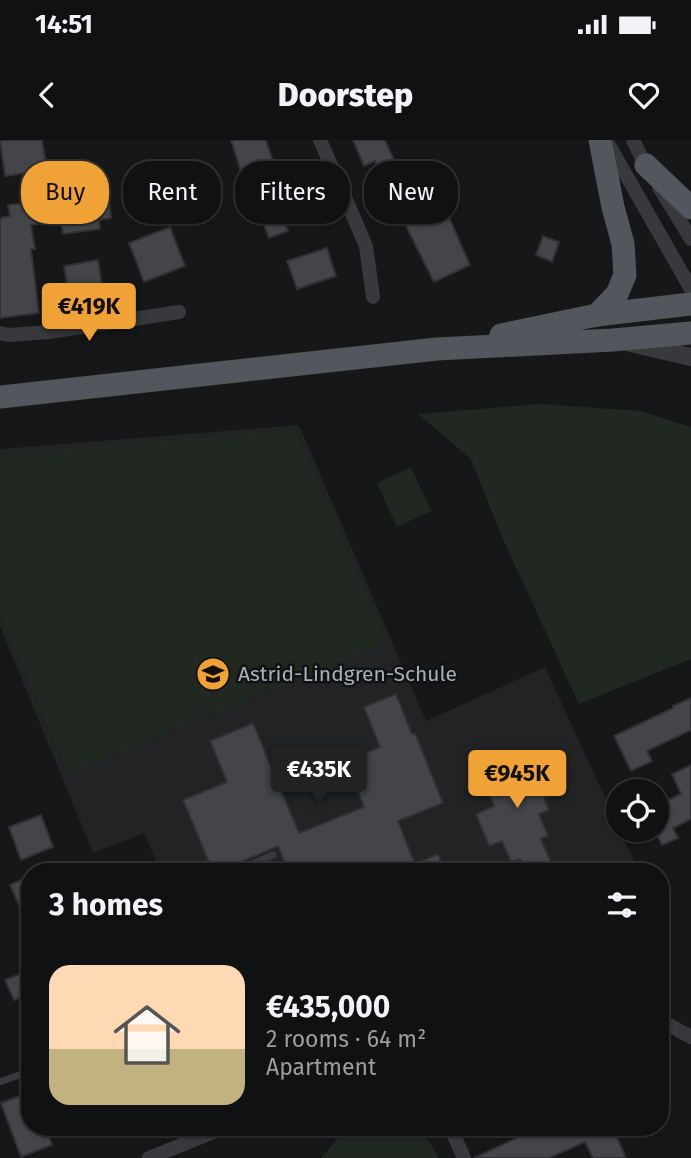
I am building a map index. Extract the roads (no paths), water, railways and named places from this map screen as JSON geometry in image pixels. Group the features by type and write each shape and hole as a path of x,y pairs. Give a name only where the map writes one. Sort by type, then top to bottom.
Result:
{"main road":[{"path":"597,315 617,294 625,275 623,244 600,140"},
{"path":"646,165 691,208"},
{"path":"437,349 597,315 691,304"},
{"path":"0,397 437,349 691,333"}],"street":[{"path":"320,140 366,246 373,297"},
{"path":"606,140 691,289"},
{"path":"633,140 691,239"},
{"path":"0,333 9,335 49,332 179,312"},
{"path":"613,340 691,357"},
{"path":"669,1025 691,1037"},
{"path":"149,1158 190,1136"},
{"path":"454,1136 464,1158"}],"lane":[{"path":"255,863 273,855"},
{"path":"0,1082 21,1074"}],"place":[{"name":"Astrid-Lindgren-Schule","path":"213,674"}]}
